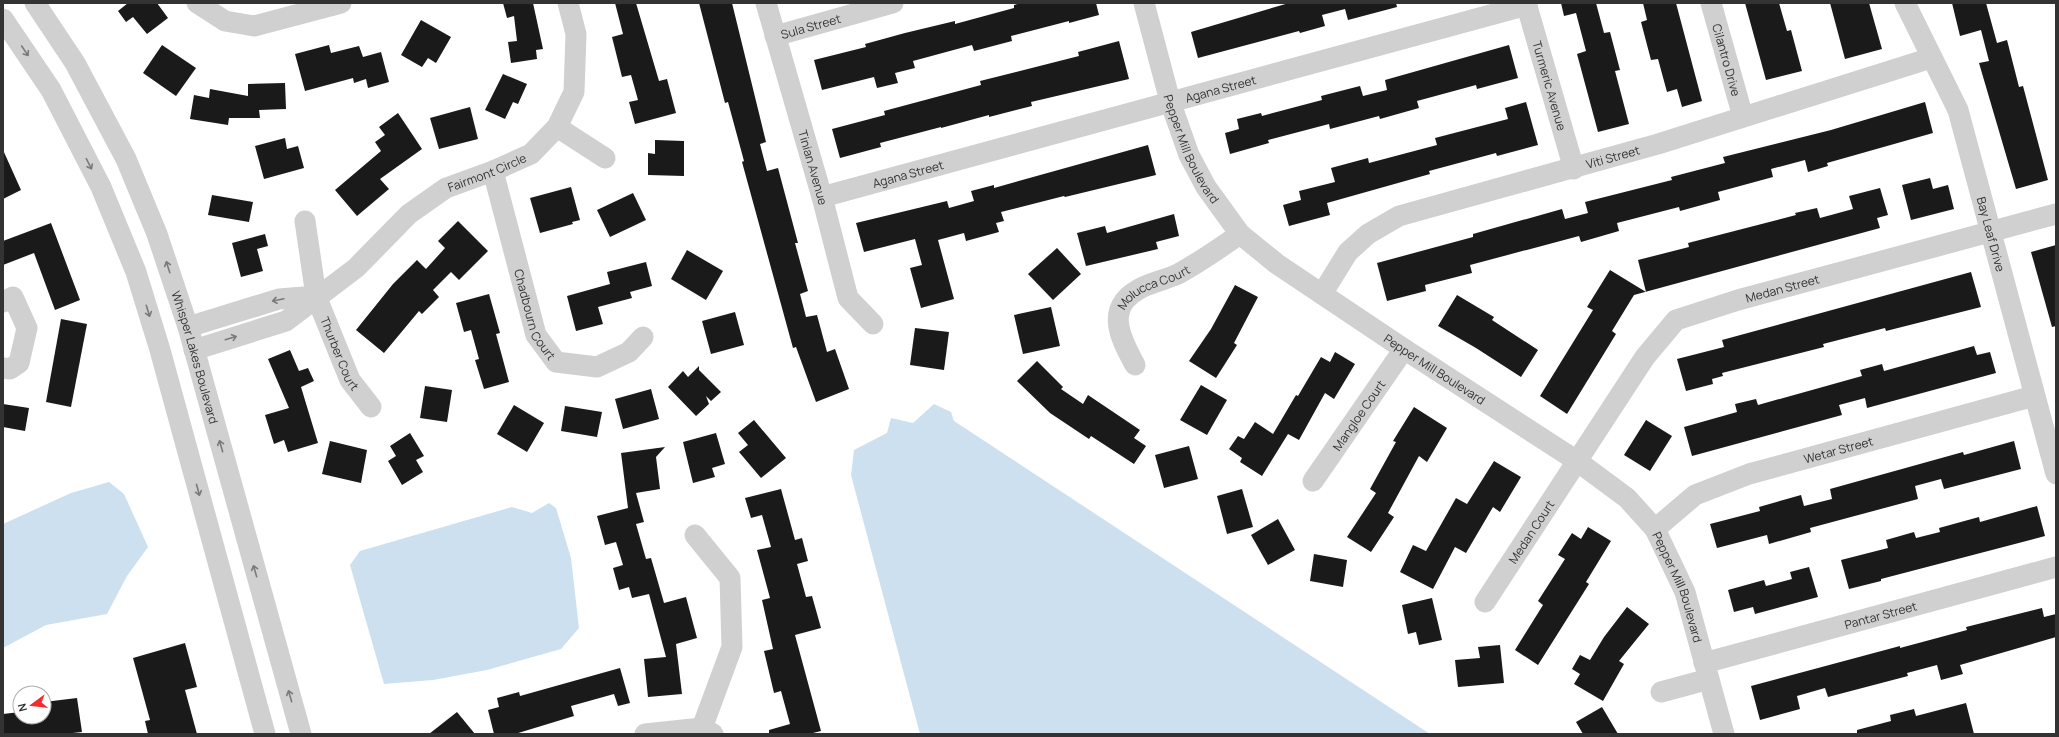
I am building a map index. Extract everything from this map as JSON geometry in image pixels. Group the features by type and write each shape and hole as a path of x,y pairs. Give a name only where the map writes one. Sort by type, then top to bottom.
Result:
{"street":[{"name":"Whisper Lakes Boulevard","path":"35,3 75,63 126,160 157,234 188,327 300,734"},
{"path":"196,3 224,21 254,26 341,3"},
{"name":"Fairmont Circle","path":"194,350 286,321 316,296 356,268 409,214 446,188 493,171 531,154 557,127 574,92 576,34 568,3"},
{"name":"Tinian Avenue","path":"766,3 822,197 848,298 873,324"},
{"name":"Sula Street","path":"775,36 893,3"},
{"name":"Pepper Mill Boulevard","path":"1144,3 1170,101 1189,155 1206,187 1240,234 1277,264 1404,349 1577,461 1627,498 1655,529 1684,592 1724,734"},
{"name":"Cilantro Drive","path":"1711,3 1743,118"},
{"name":"Bay Leaf Drive","path":"1905,3 1958,110 2056,474"},
{"name":"Agana Street","path":"822,197 1526,4"},
{"name":"Turmeric Avenue","path":"1526,4 1574,169"},
{"path":"3,19 51,90 101,187 136,272 160,350 265,734"},
{"name":"Viti Street","path":"1322,294 1348,252 1368,234 1399,216 1574,169 1743,118 1931,58"},
{"path":"557,127 605,158"},
{"name":"Chadbourn Court","path":"493,171 536,335 556,362 597,367 629,352 643,337"},
{"name":"Medan Street","path":"1577,461 1645,357 1676,320 1738,300 2056,214"},
{"name":"Thurber Court","path":"305,221 316,296 350,380 370,407"},
{"name":"Molucca Court","path":"1135,365 1122,340 1117,322 1120,310 1127,297 1143,288 1176,275 1199,262 1240,234"},
{"path":"188,327 279,299 316,296"},
{"path":"3,302 13,297 27,328 19,363 10,369 3,368"},
{"name":"Mangloe Court","path":"1313,480 1404,349"},
{"name":"Wetar Street","path":"1655,529 1695,495 1749,474 2034,396"},
{"name":"Medan Court","path":"1485,602 1577,461"},
{"path":"645,734 707,731 732,647 730,578 695,535"},
{"name":"Pantar Street","path":"1661,692 1706,671 2056,567"}],"water":[{"path":"934,404 951,412 954,421 1430,734 920,734 851,475 854,450 887,433 891,418 913,423"},
{"path":"109,482 124,494 148,547 127,576 107,614 46,625 3,648 3,524 71,493"},
{"path":"549,503 556,508 571,558 579,628 561,649 487,670 433,680 384,684 350,565 360,551 512,507 532,513"}],"building":[{"path":"128,3 157,3 168,18 147,34 133,17 126,22 118,11"},
{"path":"503,3 533,3 543,49 536,50 537,59 511,63 508,42 517,41 514,16 507,18"},
{"path":"615,3 636,3 659,81 667,79 676,113 635,124 629,102 638,100 631,75 622,77 612,37 623,34"},
{"path":"699,3 732,3 766,142 760,144 767,171 778,168 798,243 795,243 808,291 800,294 806,317 817,315 827,352 835,349 849,389 816,402 796,347 793,348 742,162 744,161 728,102 725,103"},
{"path":"1021,3 1096,3 1099,15 1011,36 1012,41 974,51 972,45 913,61 915,68 895,73 898,83 877,88 874,77 822,90 814,60 866,47 865,44 905,33 955,21 955,24 1014,8 1014,5"},
{"path":"1289,3 1396,3 1397,7 1348,20 1345,9 1322,15 1325,26 1300,33 1299,31 1198,58 1191,32"},
{"path":"1561,3 1596,3 1604,33 1610,32 1620,70 1615,71 1629,124 1598,132 1577,54 1586,51 1576,13 1564,16"},
{"path":"1643,3 1676,3 1702,101 1682,107 1677,89 1667,92 1658,59 1651,60 1641,22 1647,20"},
{"path":"1745,3 1779,3 1787,31 1791,30 1802,71 1766,80"},
{"path":"1830,3 1869,3 1882,49 1845,59"},
{"path":"1952,3 1986,3 1997,43 2007,40 2019,87 2023,86 2048,180 2016,189 1979,63 1989,61 1981,30 1960,36"},
{"path":"421,20 451,37 436,63 428,58 422,67 401,55"},
{"path":"1119,41 1129,79 1031,102 1032,106 989,117 989,115 880,143 881,147 840,158 832,129 885,115 884,111 981,85 980,81 1079,56 1078,52"},
{"path":"162,45 196,68 176,96 143,73"},
{"path":"329,45 331,53 359,46 363,57 381,52 389,82 368,88 366,79 354,83 353,78 305,91 295,54"},
{"path":"1509,45 1518,78 1477,89 1476,85 1417,101 1419,108 1380,119 1379,116 1330,129 1329,124 1268,140 1269,143 1230,154 1225,133 1239,129 1237,119 1261,113 1262,116 1322,100 1321,96 1360,86 1363,96 1387,90 1385,80"},
{"path":"503,74 527,84 518,104 513,102 505,119 485,110"},
{"path":"285,83 286,109 259,110 260,118 229,118 228,125 190,119 194,95 209,98 210,89 248,96 248,84"},
{"path":"1526,102 1538,145 1497,156 1496,153 1429,171 1430,174 1327,203 1330,215 1289,226 1283,205 1301,200 1299,191 1335,182 1331,168 1368,158 1369,163 1437,145 1435,138 1508,119 1505,108"},
{"path":"1925,102 1933,133 1827,163 1828,166 1808,172 1805,160 1771,169 1773,177 1718,192 1720,200 1680,211 1679,207 1617,223 1619,231 1581,242 1579,236 1470,265 1472,273 1425,285 1426,291 1387,301 1377,263 1473,237 1473,234 1562,209 1565,219 1588,213 1585,202 1672,180 1671,177 1725,163 1723,157 1831,130"},
{"path":"470,107 478,139 439,149 430,118"},
{"path":"398,113 422,149 380,179 389,189 357,216 335,190 381,151 375,142 385,135 379,127"},
{"path":"285,138 287,149 298,146 304,168 264,179 255,146"},
{"path":"655,140 684,141 684,176 648,175 648,153 655,154"},
{"path":"1148,145 1156,175 1001,212 1004,221 996,223 999,232 966,241 964,233 938,240 954,299 921,308 910,268 922,265 915,239 864,252 856,223 947,201 949,208 974,201 971,191 994,185 994,188"},
{"path":"3,150 21,190 3,199"},
{"path":"1930,178 1933,189 1948,185 1954,209 1911,220 1902,185"},
{"path":"571,187 580,220 572,222 573,224 540,233 530,198"},
{"path":"1880,188 1888,215 1877,218 1880,228 1646,292 1638,260 1689,247 1688,243 1796,215 1795,213 1817,208 1820,218 1853,209 1849,196"},
{"path":"633,193 646,220 610,237 597,210"},
{"path":"212,195 253,202 249,222 208,215"},
{"path":"1174,214 1179,236 1156,242 1158,249 1086,266 1077,233 1105,226 1107,233"},
{"path":"458,221 488,251 459,280 451,272 433,290 439,297 422,314 419,311 384,353 356,330 393,284 417,260 426,269 445,248 438,241"},
{"path":"51,223 80,300 55,310 34,253 3,265 3,241"},
{"path":"265,234 268,246 257,249 263,271 241,277 232,243"},
{"path":"2056,245 2056,326 2052,327 2031,252"},
{"path":"1057,248 1081,274 1053,300 1028,274"},
{"path":"687,250 723,271 706,300 671,279"},
{"path":"646,262 652,286 630,292 632,298 598,307 603,324 576,331 567,296 610,284 607,272"},
{"path":"1610,270 1646,292 1634,295 1612,331 1616,334 1567,414 1540,396 1593,310 1587,307"},
{"path":"1971,272 1981,307 1886,331 1885,328 1823,344 1824,347 1722,373 1723,376 1712,379 1713,384 1686,391 1677,359 1724,347 1722,340"},
{"path":"1235,285 1258,297 1234,343 1237,345 1216,378 1189,361 1211,329"},
{"path":"489,294 500,333 496,334 509,382 484,389 475,360 479,359 471,330 464,332 456,303"},
{"path":"1457,295 1494,317 1492,320 1538,350 1521,377 1438,326"},
{"path":"1051,307 1060,346 1023,354 1014,315"},
{"path":"735,312 744,345 711,354 702,321"},
{"path":"61,319 87,324 71,407 46,402"},
{"path":"915,328 949,332 944,370 910,365"},
{"path":"1974,346 1977,355 1990,352 1996,373 1867,408 1865,398 1839,405 1842,415 1692,456 1684,427 1737,412 1735,404 1756,399 1758,405 1862,376 1860,370 1882,364 1884,371"},
{"path":"290,350 299,371 308,368 314,381 301,387 318,443 288,452 284,440 274,444 265,415 289,408 268,359"},
{"path":"1335,352 1355,364 1334,399 1325,393 1299,440 1288,434 1262,476 1240,462 1242,458 1229,449 1238,436 1244,439 1255,422 1273,434 1321,357 1330,362"},
{"path":"1037,361 1063,387 1061,389 1083,404 1088,395 1140,430 1134,438 1146,446 1134,464 1091,436 1089,439 1050,413 1017,381"},
{"path":"699,366 699,370 721,392 711,401 706,396 709,404 696,416 668,387 683,371 688,377"},
{"path":"1201,385 1227,400 1207,435 1180,420"},
{"path":"425,386 452,390 447,422 420,418"},
{"path":"651,389 659,419 623,429 615,399"},
{"path":"3,404 29,408 25,431 3,427"},
{"path":"514,405 544,423 527,452 497,434"},
{"path":"565,406 602,412 597,437 561,431"},
{"path":"1414,407 1447,428 1427,462 1419,456 1388,513 1394,517 1371,552 1347,537 1376,493 1370,489 1396,442 1393,441"},
{"path":"754,420 786,458 761,478 739,452 748,445 738,433"},
{"path":"1646,420 1672,436 1650,471 1624,455"},
{"path":"410,433 424,456 416,460 423,472 402,485 388,461 396,456 390,446"},
{"path":"716,433 725,464 712,468 715,477 693,483 683,442"},
{"path":"330,441 367,450 361,483 322,474"},
{"path":"2014,441 2021,469 1944,489 1941,479 1915,486 1918,499 1810,528 1811,532 1769,544 1767,535 1717,548 1710,524 1760,511 1759,507 1801,495 1804,506 1832,499 1830,489 1963,452 1964,455"},
{"path":"1189,446 1198,479 1164,488 1155,455"},
{"path":"665,447 656,457 660,489 636,493 644,522 636,524 646,559 651,558 664,603 686,597 697,638 676,644 682,694 648,697 644,659 666,657 649,594 632,598 629,587 619,590 613,568 623,565 616,542 605,545 597,516 628,508 621,453"},
{"path":"1494,461 1521,477 1500,512 1493,507 1466,553 1455,547 1433,589 1400,572 1413,545 1426,551 1456,498 1467,504"},
{"path":"781,489 795,540 802,538 808,561 797,564 806,597 812,596 821,628 795,635 821,731 809,734 769,734 769,730 790,724 781,691 774,693 764,651 773,649 762,600 770,598 757,550 771,547 762,515 751,518 745,498"},
{"path":"1242,489 1253,527 1227,534 1217,496"},
{"path":"2037,506 2045,536 1881,579 1881,581 1849,589 1841,560 1888,548 1886,540 1914,532 1916,538 1940,532 1939,528 1979,517 1980,522"},
{"path":"1278,519 1295,550 1268,565 1251,535"},
{"path":"1588,527 1611,541 1586,582 1589,584 1538,665 1515,650 1543,605 1538,601 1565,559 1558,555 1572,533 1581,539"},
{"path":"1314,554 1347,560 1343,587 1310,581"},
{"path":"1809,567 1818,597 1755,614 1753,607 1734,612 1728,590 1764,580 1766,586 1792,579 1790,572"},
{"path":"1432,598 1442,640 1419,645 1416,632 1408,634 1402,605"},
{"path":"1627,607 1649,624 1619,661 1624,664 1603,701 1574,684 1580,674 1572,669 1580,655 1590,660 1604,637"},
{"path":"2042,608 2044,617 2056,614 2056,637 1960,665 1963,674 1941,680 1937,665 1907,673 1908,676 1828,697 1825,688 1797,696 1800,709 1760,720 1751,686 1900,646 1900,648 1967,630 1966,627"},
{"path":"185,643 197,687 185,690 197,734 148,734 145,721 150,720 133,658"},
{"path":"1500,645 1504,683 1458,687 1455,660 1480,658 1478,647"},
{"path":"620,668 630,703 618,706 614,694 571,706 574,716 515,734 494,734 488,710 499,707 497,698 519,692 520,696"},
{"path":"77,698 82,732 64,734 3,734 3,714 12,713 12,725 52,725 52,701"},
{"path":"1966,703 1974,734 1857,734 1857,730 1891,721 1890,715 1914,709 1916,716"},
{"path":"1602,707 1618,734 1583,734 1576,722"},
{"path":"457,712 475,734 429,734"}]}
